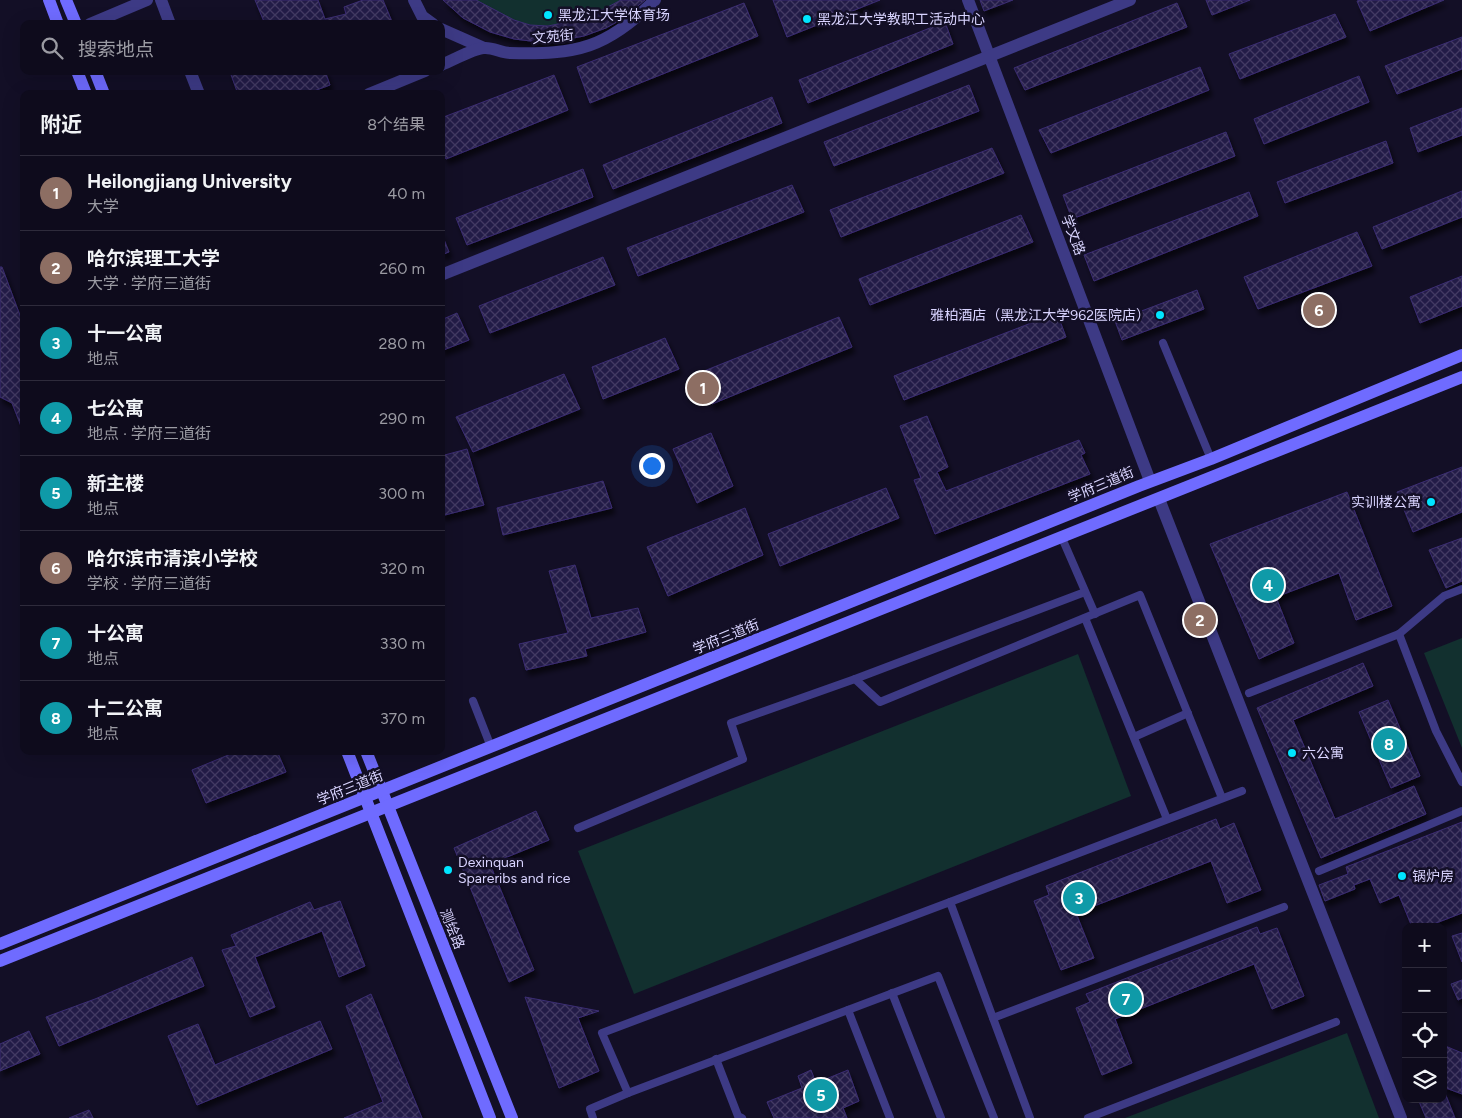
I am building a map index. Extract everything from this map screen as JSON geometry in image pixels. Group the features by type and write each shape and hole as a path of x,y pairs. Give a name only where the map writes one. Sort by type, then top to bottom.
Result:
{"main road":[{"path":"48,0 56,20"},
{"path":"66,0 74,20"},
{"path":"79,75 84,90"},
{"path":"97,75 102,90"},
{"name":"学府三道街","path":"0,944 1150,481 1211,459 1462,355"},
{"path":"0,961 1462,377"},
{"path":"349,755 490,1118"},
{"name":"测绘路","path":"368,755 512,1118"}],"street":[{"path":"100,20 147,0"},
{"path":"161,0 168,20"},
{"path":"414,0 422,20"},
{"name":"文苑街","path":"445,31 484,48 504,53 558,54 580,50 616,32 655,0"},
{"name":"学文路","path":"968,0 1150,481"},
{"path":"445,274 1130,0"},
{"path":"445,63 484,48"},
{"path":"192,75 197,90"},
{"path":"377,90 409,75"},
{"path":"1159,499 1401,1118"}],"lane":[{"path":"1163,343 1211,459"},
{"path":"1062,538 1095,614"},
{"path":"1249,693 1399,634 1444,596 1462,589"},
{"path":"578,828 743,760 731,723 856,679 1085,592"},
{"path":"856,679 880,702 1140,595 1222,798"},
{"path":"1085,618 1167,819"},
{"path":"1399,634 1436,731 1462,782"},
{"path":"473,702 492,747"},
{"path":"1134,737 1188,713"},
{"path":"628,1093 602,1033 1242,790"},
{"path":"1319,872 1462,810"},
{"path":"950,902 1030,1118"},
{"path":"993,1018 1284,907"},
{"path":"594,1118 590,1109 628,1093 938,976 994,1118"},
{"path":"892,994 941,1118"},
{"path":"848,1010 890,1118"},
{"path":"1088,1118 1336,1022"},
{"path":"716,1059 739,1117"}],"green space":[{"name":"黑龙江大学体育场","path":"476,0 621,0 583,18 556,25 542,26 514,20"},
{"path":"1462,638 1462,748 1424,653"},
{"path":"1078,654 1131,796 634,994 578,851"},
{"path":"1347,1033 1379,1118 1125,1118"}],"building":[{"path":"255,0 318,0 325,19 346,14 344,7 363,0 383,0 391,20 263,20"},
{"path":"443,0 476,0 514,20 530,25 548,26 587,18 621,0 645,0 622,19 606,28 584,36 547,43 514,39 490,32 463,18"},
{"name":"黑龙江大学教职工活动中心","path":"773,0 880,0 787,37"},
{"path":"980,0 1013,0 984,11"},
{"path":"1206,0 1250,0 1212,15"},
{"path":"1444,0 1370,31 1357,1"},
{"path":"744,3 758,36 590,103 577,67"},
{"path":"1177,3 1187,27 1025,90 1014,68"},
{"path":"1335,14 1346,37 1240,79 1229,54"},
{"path":"945,22 953,44 808,103 799,80"},
{"path":"1462,37 1462,69 1397,94 1385,66"},
{"path":"1200,67 1209,90 1051,153 1039,130"},
{"path":"231,75 326,75 330,85 317,90 237,90"},
{"path":"554,75 568,110 446,159 445,116"},
{"path":"1359,76 1369,102 1264,144 1254,119"},
{"path":"969,85 979,111 834,166 824,142"},
{"path":"772,97 782,123 613,189 603,165"},
{"path":"1462,108 1462,135 1418,152 1410,128"},
{"path":"1226,132 1235,156 1072,219 1063,195"},
{"path":"1386,141 1393,163 1285,203 1277,182"},
{"path":"992,148 1004,173 841,237 830,210"},
{"path":"583,169 593,197 467,245 456,218"},
{"path":"792,185 804,212 638,276 627,248"},
{"path":"1462,191 1462,217 1382,249 1373,227"},
{"path":"1249,192 1258,216 1094,281 1084,255"},
{"path":"1021,215 1033,242 870,305 859,279"},
{"path":"1357,232 1372,266 1258,309 1244,277"},
{"path":"445,242 449,252 445,254"},
{"path":"603,257 615,285 490,333 479,306"},
{"path":"0,267 2,267 20,315 20,424 12,403 0,397"},
{"path":"1462,276 1462,306 1420,323 1410,297"},
{"name":"雅柏酒店（黑龙江大学962医院店）","path":"1197,290 1204,309 1122,340 1115,321"},
{"path":"457,313 469,340 445,349 445,318"},
{"path":"1057,313 1066,337 904,400 894,376"},
{"path":"839,317 852,347 712,404 699,373"},
{"path":"665,338 679,369 603,399 592,367"},
{"path":"564,374 580,409 473,452 456,417"},
{"path":"927,416 948,467 937,472 946,491 1079,440 1085,453 1081,455 1090,474 935,534 914,480 921,478 900,426"},
{"path":"711,433 733,486 697,503 673,449"},
{"path":"467,449 484,505 445,515 445,455"},
{"name":"实训楼公寓","path":"1462,467 1462,512 1413,532 1397,492"},
{"path":"603,481 612,508 503,535 497,508"},
{"path":"886,488 899,518 780,566 768,534"},
{"path":"1347,492 1392,606 1356,620 1339,573 1276,597 1294,643 1259,659 1210,544"},
{"path":"745,508 763,555 668,596 647,547"},
{"path":"1462,538 1462,581 1446,588 1429,550"},
{"path":"575,565 591,618 638,608 646,632 585,649 587,656 526,670 519,644 568,633 549,571"},
{"name":"六公寓","path":"1363,663 1373,686 1293,720 1335,819 1414,786 1426,814 1321,858 1257,708"},
{"path":"1388,700 1420,776 1391,788 1359,712"},
{"path":"228,755 279,755 286,772 206,803 192,770"},
{"path":"536,811 549,840 490,864 534,970 509,982 454,848"},
{"path":"1216,819 1220,829 1234,823 1261,890 1227,903 1211,861 1076,913 1094,958 1061,970 1034,901 1049,895 1046,886"},
{"name":"锅炉房","path":"1462,822 1462,913 1436,923 1410,923 1399,895 1380,903 1370,879 1354,885 1355,889 1325,901 1319,885 1348,874 1346,867"},
{"path":"340,901 365,966 339,977 322,931 255,957 275,1007 250,1017 222,950 236,946 231,935 310,902 314,910"},
{"path":"1257,927 1260,934 1277,928 1304,996 1272,1009 1254,964 1115,1019 1132,1063 1102,1075 1076,1008 1090,1002 1086,994"},
{"path":"1462,933 1462,962 1452,936"},
{"path":"192,957 204,986 59,1046 46,1017 95,999"},
{"path":"1462,980 1462,998 1458,1000 1451,984"},
{"path":"371,994 422,1118 344,1118 383,1102 346,1006"},
{"path":"525,997 599,1011 578,1018 599,1071 559,1088"},
{"path":"320,1021 332,1049 197,1105 168,1036 198,1024 215,1065"},
{"path":"29,1031 40,1054 0,1071 0,1044"},
{"path":"1447,1047 1462,1053 1462,1094 1447,1088"},
{"path":"811,1070 816,1083 848,1070 859,1101 843,1108 847,1118 774,1118 767,1102 802,1088 798,1076"},
{"path":"1447,1098 1455,1118 1426,1118 1420,1103 1447,1103"},
{"path":"89,1110 93,1118 69,1118"}],"place":[{"name":"黑龙江大学体育场","path":"548,15"},
{"name":"黑龙江大学教职工活动中心","path":"807,19"},
{"name":"哈尔滨市清滨小学校","path":"1319,310"},
{"name":"雅柏酒店（黑龙江大学962医院店）","path":"1160,315"},
{"name":"Heilongjiang University","path":"703,388"},
{"name":"实训楼公寓","path":"1431,502"},
{"name":"七公寓","path":"1268,585"},
{"name":"哈尔滨理工大学","path":"1200,620"},
{"name":"十二公寓","path":"1389,744"},
{"name":"六公寓","path":"1292,753"},
{"name":"Dexinquan Spareribs and rice","path":"448,870"},
{"name":"锅炉房","path":"1402,876"},
{"name":"十一公寓","path":"1079,898"},
{"name":"十公寓","path":"1126,999"},
{"name":"新主楼","path":"821,1095"}]}
